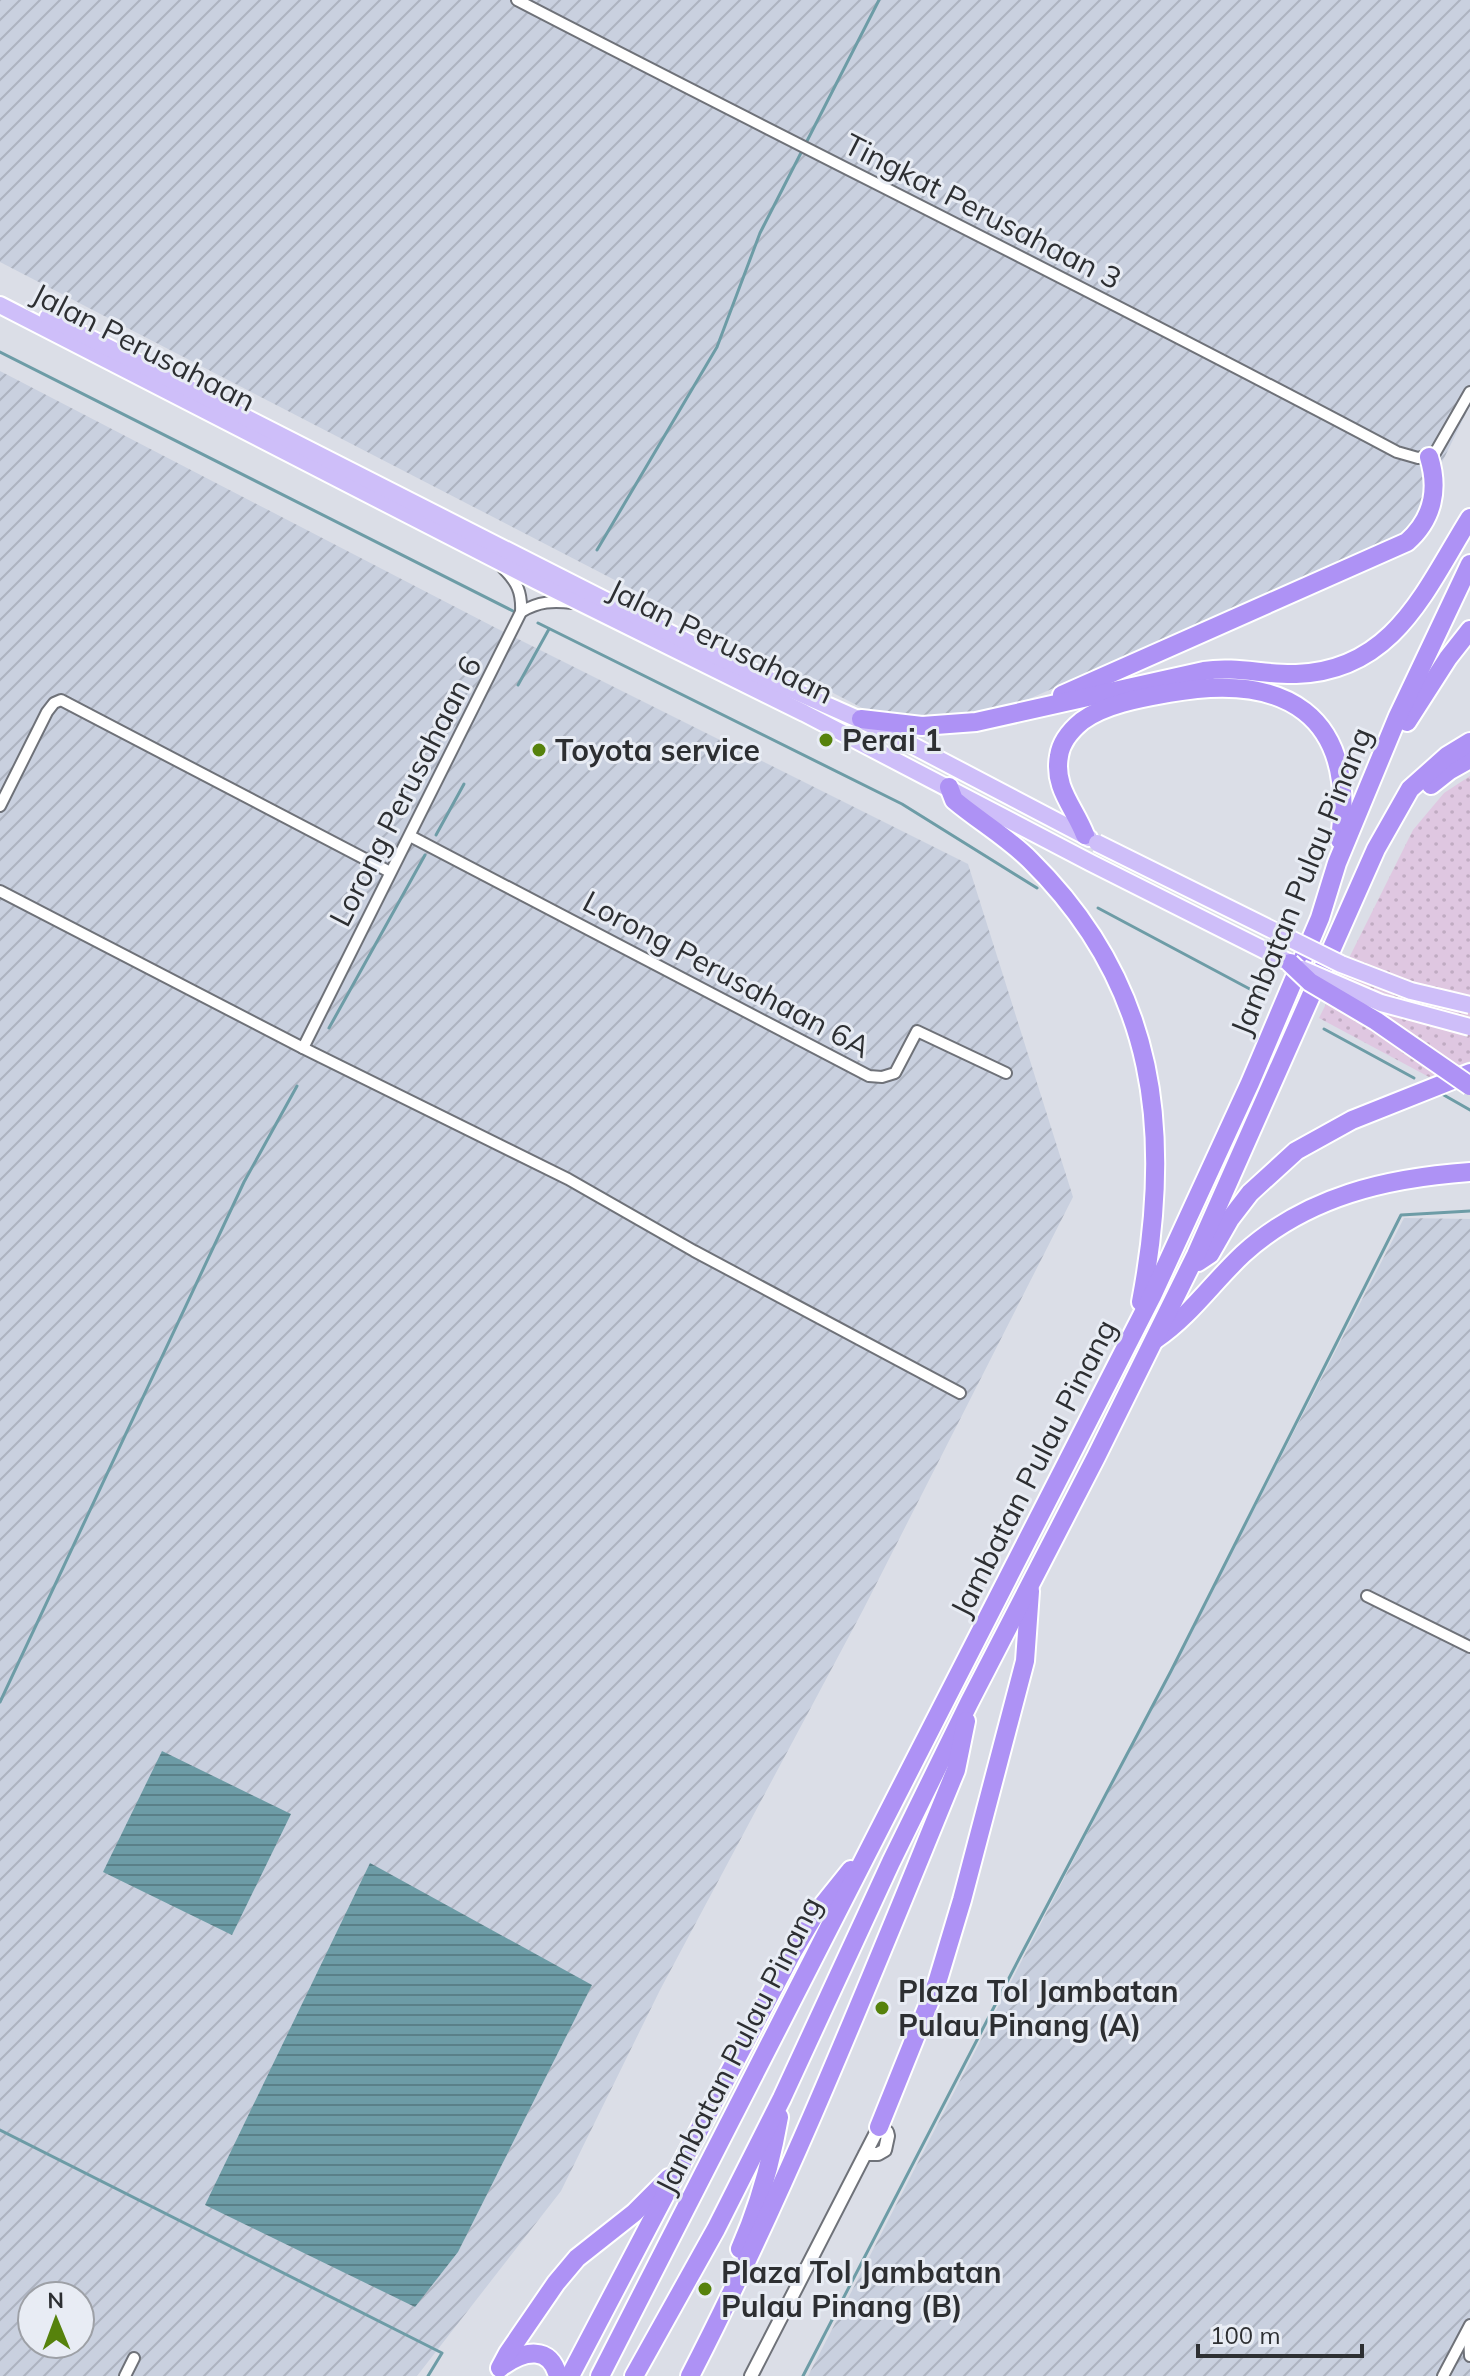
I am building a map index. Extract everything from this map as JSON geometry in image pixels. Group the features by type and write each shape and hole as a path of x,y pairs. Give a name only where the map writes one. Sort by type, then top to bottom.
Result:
{"highway":[{"path":"1035,709 1051,699 1407,542 1416,535 1434,496 1435,479 1429,457"},
{"path":"861,719 941,726 976,722 1216,669 1297,674 1324,671 1349,663 1381,645 1401,627 1470,518"},
{"name":"Jambatan Pulau Pinang","path":"600,2376 1137,1325 1250,1083 1320,918 1337,863 1376,767 1470,564"},
{"path":"1376,767 1443,665 1470,630"},
{"path":"1091,839 1064,796 1058,769 1062,746 1080,723 1111,708 1160,695 1201,688 1246,688 1286,699 1314,720 1329,740 1339,767 1343,794 1337,863"},
{"name":"Jambatan Pulau Pinang","path":"634,2376 716,2229 782,2098 891,1862 969,1703 1192,1264 1283,1064 1357,889 1405,795 1423,775 1470,742"},
{"path":"1394,819 1438,779 1470,759"},
{"path":"949,787 954,800 1019,850 1068,901 1110,964 1133,1019 1152,1099 1157,1181 1151,1251 1137,1325"},
{"path":"1290,963 1310,982 1376,1021 1470,1086"},
{"path":"1192,1264 1210,1254 1230,1219 1250,1193 1296,1151 1352,1120 1470,1073"},
{"path":"1153,1341 1176,1325 1246,1252 1281,1225 1315,1206 1350,1192 1418,1176 1470,1172"},
{"path":"879,2127 937,1983 962,1900 1025,1661 1030,1584"},
{"name":"Jambatan Pulau Pinang","path":"690,2376 770,2213 895,1919 956,1770 969,1703"},
{"path":"570,2376 799,1941 833,1892 871,1847"},
{"path":"680,2376 757,2211 772,2158 782,2098"},
{"path":"498,2372 567,2269 678,2171"},
{"path":"498,2372 521,2354 538,2354 553,2364 558,2376"}],"main road":[{"name":"Jalan Perusahaan","path":"0,292 707,652 861,719 1341,964 1411,991 1470,1005"},
{"name":"Jalan Perusahaan","path":"0,305 1290,963 1381,1003 1470,1027"}],"street":[{"name":"Tingkat Perusahaan 3","path":"517,0 1206,351 1397,452 1408,457 1429,457"},
{"path":"1429,457 1442,445 1470,392"},
{"path":"492,558 516,580 521,612 539,603 554,601 582,604"},
{"name":"Lorong Perusahaan 6","path":"303,1048 521,612"},
{"path":"0,806 47,712 61,700 390,872"},
{"name":"Lorong Perusahaan 6A","path":"410,836 869,1076 882,1077 895,1073 917,1031 1006,1073"},
{"path":"0,891 303,1048 568,1179 694,1251 960,1393"},
{"path":"1367,1596 1470,1647"},
{"path":"751,2376 879,2127"},
{"path":"1470,2328 1470,2356"},
{"path":"1447,2375 1470,2328"},
{"path":"125,2376 134,2358"}],"shaded area":[{"path":"0,0 1470,0 1470,405 1408,532 1022,702 947,718 870,712 0,262"},
{"name":"Perai 1","path":"0,371 494,627 968,864 1073,1197 863,1610 660,1990 561,2191 417,2376 0,2376"},
{"path":"1470,776 1470,1061 1429,1077 1319,1018 1413,830 1444,793"},
{"path":"1404,1218 1470,1219 1470,2376 808,2376"}],"water":[{"path":"162,1751 291,1814 232,1935 103,1872"},
{"path":"370,1863 592,1985 458,2252 415,2307 205,2205"}],"waterway":[{"path":"597,550 717,347 760,233 879,0"},
{"path":"0,352 513,611"},
{"path":"538,623 902,804 1037,888"},
{"path":"518,685 549,629"},
{"path":"436,835 464,784"},
{"path":"329,1028 425,855"},
{"path":"1098,908 1261,995"},
{"path":"1324,1029 1414,1078"},
{"path":"0,1702 244,1182 297,1086"},
{"path":"1442,1094 1470,1110"},
{"path":"803,2376 1171,1671 1401,1215 1470,1211"},
{"path":"0,2130 442,2353 428,2376"}],"place":[{"name":"Perai 1","path":"826,740"},
{"name":"Toyota service","path":"539,750"},
{"name":"Plaza Tol Jambatan Pulau Pinang (A)","path":"882,2008"},
{"name":"Plaza Tol Jambatan Pulau Pinang (B)","path":"705,2289"}]}
